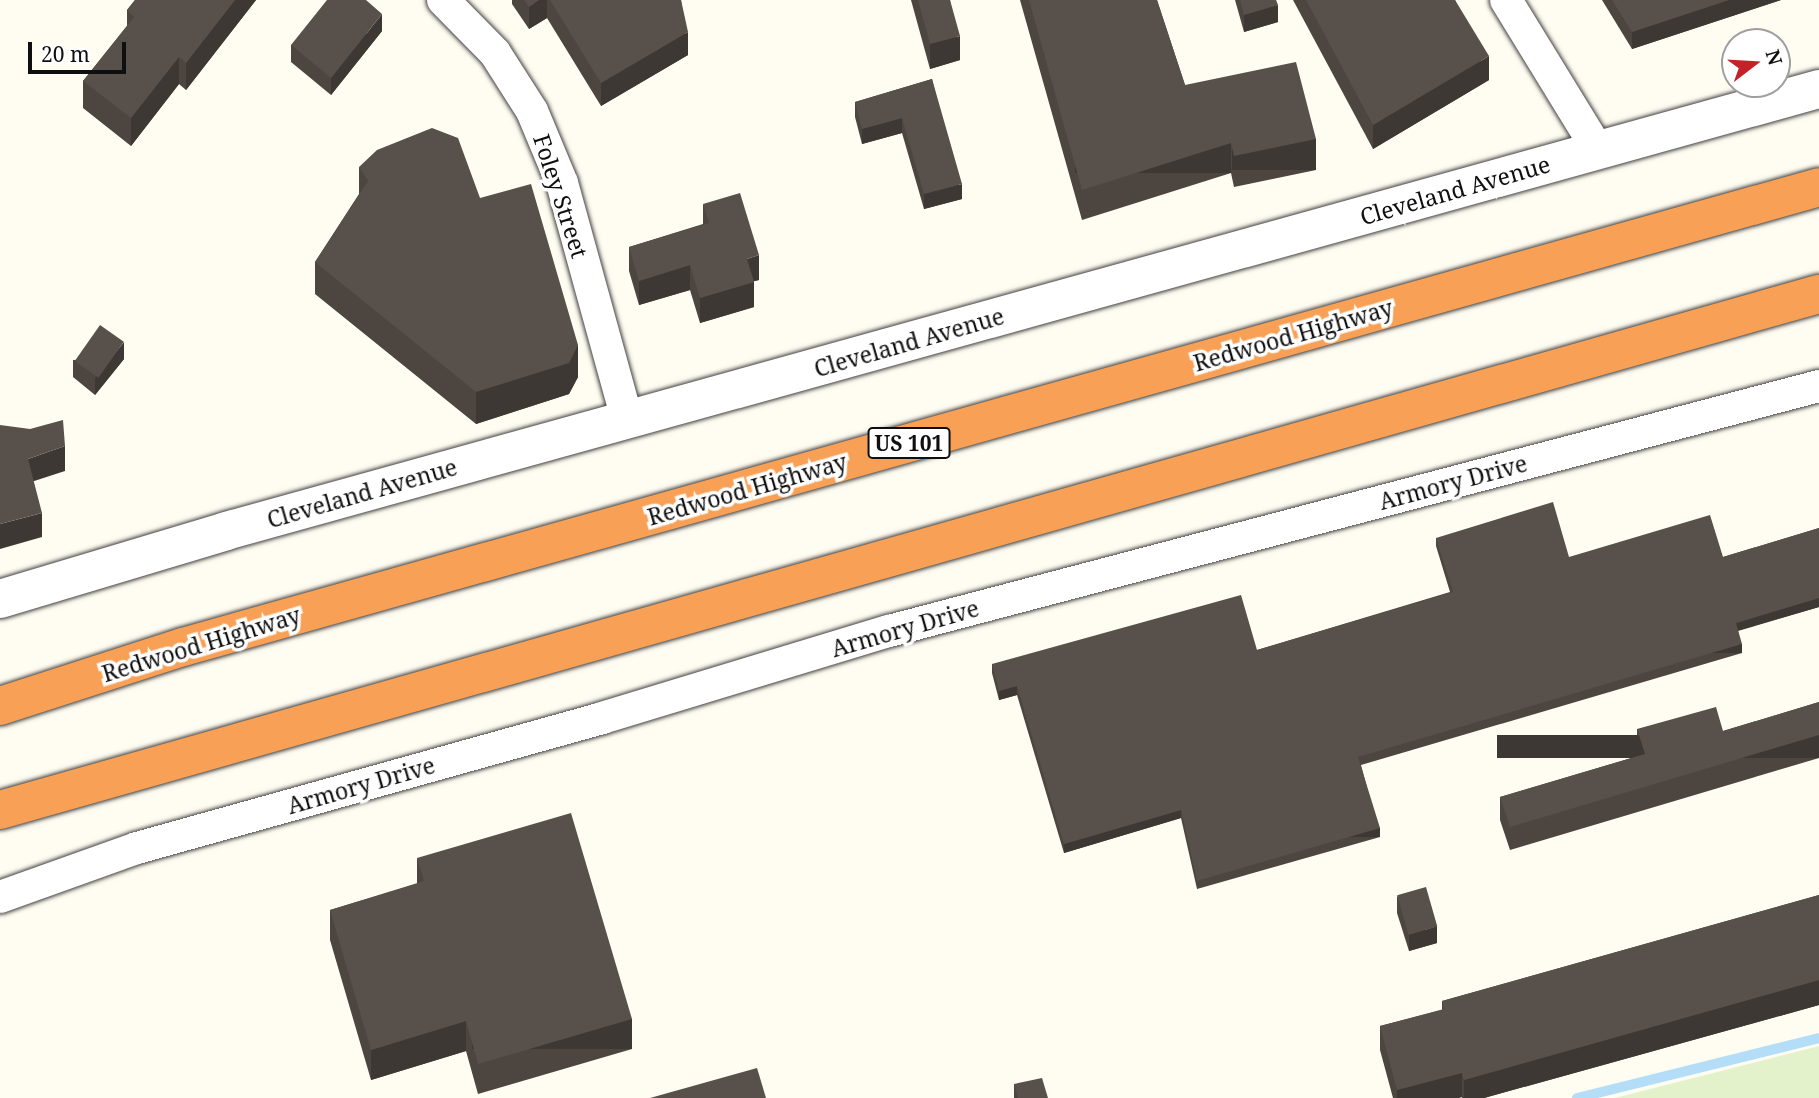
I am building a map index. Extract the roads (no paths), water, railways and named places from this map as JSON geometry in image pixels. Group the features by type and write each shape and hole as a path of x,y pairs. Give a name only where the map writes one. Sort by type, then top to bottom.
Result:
{"highway":[{"name":"Redwood Highway","path":"0,706 196,644 1819,187"},
{"path":"0,810 1819,294"}],"street":[{"name":"Foley Street","path":"443,0 495,53 532,111 562,183 626,419"},
{"path":"1506,0 1598,150"},
{"name":"Cleveland Avenue","path":"0,599 226,531 1819,89"},
{"name":"Armory Drive","path":"0,897 137,848 601,718 889,631 1819,386"}],"waterway":[{"path":"1577,1098 1819,1038"}]}
